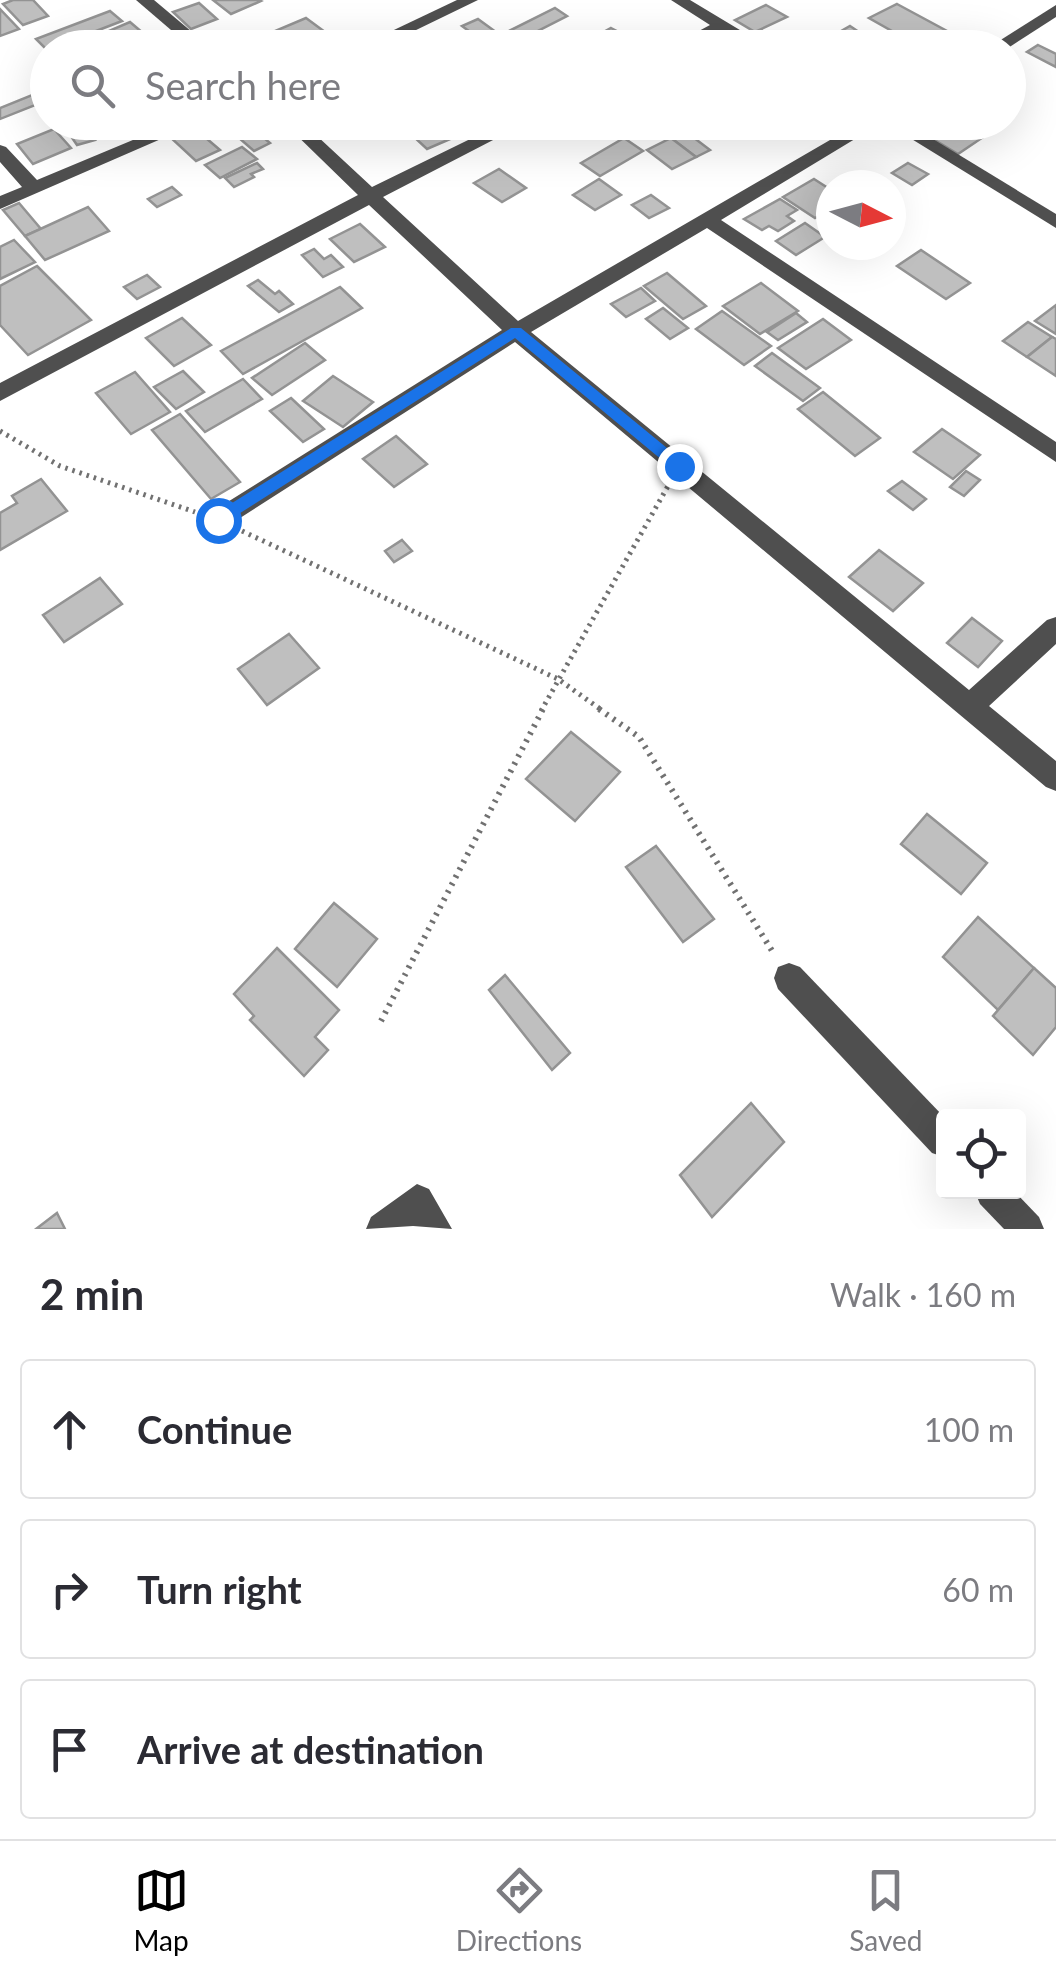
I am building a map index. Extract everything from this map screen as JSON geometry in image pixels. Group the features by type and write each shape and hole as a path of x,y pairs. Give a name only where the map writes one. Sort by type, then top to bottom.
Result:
{"street":[{"path":"144,0 181,30"},
{"path":"404,30 470,0"},
{"path":"680,0 732,30"},
{"path":"1024,30 1056,10"},
{"path":"710,30 722,24"},
{"path":"0,204 149,140"},
{"path":"310,140 516,331 1056,778"},
{"path":"0,393 370,196 484,140"},
{"path":"218,520 516,331 844,140"},
{"path":"922,140 1056,222"},
{"path":"0,151 34,188"},
{"path":"708,220 1056,453"},
{"path":"970,706 1056,628"},
{"path":"789,978 936,1133"},
{"path":"999,1199 1027,1229"},
{"path":"383,1229 417,1201 435,1229"}],"path":[{"path":"0,431 60,466 218,520 558,679 639,737 789,978"},
{"path":"381,1022 558,679 679,466"}],"building":[{"path":"33,0 48,16 23,25 3,4"},
{"path":"213,0 259,0 261,1 231,14"},
{"path":"199,3 217,19 191,29 173,12"},
{"path":"897,4 945,30 890,30 869,18"},
{"path":"766,5 787,17 759,30 735,20"},
{"path":"555,8 567,16 540,30 511,30"},
{"path":"0,9 19,29 0,36"},
{"path":"110,11 122,21 99,30 60,30"},
{"path":"306,18 322,30 277,30"},
{"path":"478,19 493,30 467,30 462,26"},
{"path":"130,22 139,30 111,30"},
{"path":"1038,45 1056,54 1056,67 1027,52"},
{"path":"30,96 30,107 0,119 0,108"},
{"path":"30,139 64,140 71,148 33,164 17,144"},
{"path":"173,140 208,140 220,150 196,161"},
{"path":"241,140 270,143 254,151"},
{"path":"417,140 448,140 427,149"},
{"path":"621,140 643,151 600,176 581,163"},
{"path":"674,140 697,140 710,150 696,157"},
{"path":"674,140 696,157 672,169 647,150"},
{"path":"935,140 979,140 958,154"},
{"path":"242,147 257,159 220,178 205,165"},
{"path":"257,163 263,169 234,187 225,178"},
{"path":"908,163 928,174 912,185 906,181 906,170 897,170"},
{"path":"499,169 526,188 502,202 474,183"},
{"path":"599,179 621,195 595,210 573,195"},
{"path":"814,179 816,217 815,218 783,197"},
{"path":"172,187 181,195 157,207 148,199"},
{"path":"651,195 669,208 649,218 632,205"},
{"path":"780,199 797,210 787,216 794,221 778,231 769,226 762,230 744,219"},
{"path":"19,203 41,229 25,236 3,210"},
{"path":"88,207 109,231 45,260 25,236"},
{"path":"805,223 816,231 816,243 796,255 776,241"},
{"path":"360,224 385,247 354,262 330,239"},
{"path":"14,240 35,262 0,279 0,247"},
{"path":"314,249 324,259 331,255 343,267 323,277 302,255"},
{"path":"921,250 970,283 946,299 897,266"},
{"path":"37,266 91,320 28,355 0,325 0,286"},
{"path":"667,273 706,306 683,319 644,286"},
{"path":"147,275 160,287 137,299 124,287"},
{"path":"258,280 293,304 279,312 248,286"},
{"path":"761,283 798,311 760,334 723,306"},
{"path":"340,287 362,308 243,374 221,351"},
{"path":"641,288 655,301 626,317 611,304"},
{"path":"1056,305 1056,334 1035,321"},
{"path":"663,308 688,328 670,339 646,319"},
{"path":"722,311 771,346 744,365 696,329"},
{"path":"796,313 807,322 778,340 767,332"},
{"path":"182,318 211,345 174,366 146,338"},
{"path":"823,319 851,340 806,369 778,348"},
{"path":"1028,322 1052,337 1027,357 1003,341"},
{"path":"1052,337 1056,339 1056,376 1027,357"},
{"path":"305,343 325,360 272,395 252,378"},
{"path":"772,353 820,388 803,401 755,366"},
{"path":"183,371 204,392 176,409 154,387"},
{"path":"135,372 170,412 131,434 96,393"},
{"path":"333,376 373,402 343,427 303,401"},
{"path":"243,379 262,399 205,432 186,411"},
{"path":"823,392 880,438 855,456 798,409"},
{"path":"291,398 324,429 303,442 270,411"},
{"path":"180,414 240,482 211,499 152,430"},
{"path":"942,429 980,455 953,479 914,452"},
{"path":"396,436 427,464 394,487 363,459"},
{"path":"966,471 980,480 964,496 950,487"},
{"path":"41,479 67,511 0,550 0,513 17,503 12,496"},
{"path":"902,481 926,499 913,510 888,491"},
{"path":"402,540 412,551 394,562 385,551"},
{"path":"879,550 923,583 893,611 849,577"},
{"path":"100,578 122,604 64,642 43,615"},
{"path":"972,618 1002,641 978,667 947,643"},
{"path":"289,634 319,668 267,705 238,669"},
{"path":"571,732 620,772 575,821 526,779"},
{"path":"927,814 987,863 961,894 901,844"},
{"path":"656,846 714,919 683,942 626,867"},
{"path":"334,903 377,939 337,987 295,949"},
{"path":"978,917 1034,968 998,1010 943,957"},
{"path":"277,948 339,1010 315,1037 328,1050 304,1076 250,1020 254,1016 234,994"},
{"path":"1034,968 1056,988 1056,1027 1033,1055 993,1016"},
{"path":"505,975 570,1053 552,1070 489,990"},
{"path":"751,1103 784,1142 712,1217 680,1175"},
{"path":"57,1213 65,1229 36,1229"}],"route":[{"path":"218,520 516,331 679,466"}]}
